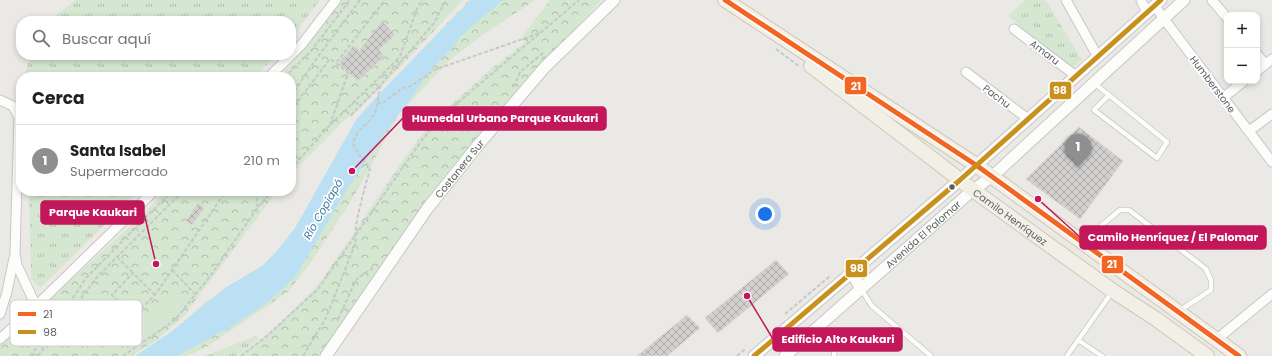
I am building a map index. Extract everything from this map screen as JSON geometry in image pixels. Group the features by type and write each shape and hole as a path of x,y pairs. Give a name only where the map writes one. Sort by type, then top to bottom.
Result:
{"main road":[{"name":"Camilo Henríquez","path":"724,0 976,165 1239,356"},
{"name":"Camilo Henríquez","path":"724,0 973,190 1113,291 1156,319 1207,356"},
{"path":"1156,319 1163,317 1166,311 1172,308"}],"street":[{"path":"296,50 336,0"},
{"name":"Costanera Sur","path":"326,356 427,209 474,150 545,67 614,0"},
{"path":"1066,0 1098,57"},
{"name":"Humberstone","path":"1141,0 1154,6 1272,162"},
{"name":"Avenida El Palomar","path":"785,356 973,190 991,177 1184,0"},
{"path":"1212,0 1224,14"},
{"name":"Avenida El Palomar","path":"754,356 960,180 1154,6"},
{"name":"Amaru","path":"1014,28 1076,76"},
{"path":"1260,56 1269,61 1260,68"},
{"path":"274,72 286,60"},
{"name":"Pachu","path":"966,72 1028,119"},
{"path":"1223,98 1240,84"},
{"path":"0,100 10,104 16,112"},
{"path":"1249,131 1272,114"},
{"path":"0,314 7,292 15,253 17,196"},
{"path":"42,300 149,196"},
{"path":"15,253 17,266 33,300"},
{"path":"851,272 861,289"},
{"path":"7,292 15,286 25,282"},
{"path":"1216,340 1272,294"},
{"path":"0,339 10,330"}],"lane":[{"path":"1094,83 1109,95 1167,142 1157,158 1094,110 1109,95"},
{"path":"1082,242 1120,210 1129,210 1206,269 1211,280 1211,290 1172,308"},
{"path":"861,289 872,306 931,356"},
{"path":"1068,355 1113,291"},
{"path":"816,329 835,350 834,356"},
{"path":"1078,340 1102,356"}],"path":[{"path":"296,89 360,0"},
{"path":"336,63 385,0"},
{"path":"296,163 330,126 400,56 417,9 422,0"},
{"path":"346,111 351,115 381,85 434,23 446,0"},
{"path":"241,356 268,335 318,289 422,140 442,116 579,0"},
{"path":"377,103 384,102 434,70 542,32"},
{"path":"296,104 330,59 348,73 330,126"},
{"path":"396,61 400,63"},
{"path":"303,356 326,318 356,242 355,237 370,168 360,156 353,144 354,137 362,126 376,112 381,85"},
{"path":"72,300 86,278 167,196"},
{"path":"80,300 97,277 178,196"},
{"path":"142,308 155,295 223,196"},
{"path":"257,196 256,203 258,207"},
{"path":"142,343 175,320 211,275 258,207 268,196"},
{"path":"116,257 155,295"},
{"path":"172,270 196,295"},
{"path":"118,300 112,294 133,273"},
{"path":"30,356 38,346"},
{"path":"38,356 45,346"},
{"path":"123,356 137,346"}],"green space":[{"path":"76,0 320,0 296,31 296,16 55,16"},
{"path":"341,0 463,0 389,79 351,117 349,116 296,169 296,72 283,72 294,60 296,60 296,57"},
{"path":"469,0 535,0 477,39 449,61 399,114 354,196 312,261 288,292 205,348 187,356 139,356 178,328 204,303 229,287 261,270 299,227 394,79"},
{"path":"550,0 602,0 523,84 321,356 238,356 263,338 319,284 420,137 440,115 490,70 524,43 522,37"},
{"path":"1025,0 1046,0 1082,60 1071,68 1008,16"},
{"path":"29,60 271,60 260,72 26,72"},
{"path":"29,196 134,196 40,288 31,279"},
{"path":"161,196 273,196 184,316 157,340 131,356 0,356 0,344 10,335 10,346 142,346 142,300 49,300 137,220"},
{"path":"241,196 252,196 251,200"},
{"path":"175,292 183,299 182,303 170,307 165,321 155,323 150,332 142,336 142,327"},
{"path":"256,336 259,339 236,356 205,356"}],"water":[{"name":"Río Copiapó","path":"471,0 503,0 461,36 450,51 434,66 372,151 338,204 296,276 268,302 234,325 177,356 135,356 171,332 225,288 262,266 275,253 295,228 356,120 378,95"}],"building":[{"path":"382,21 395,35 379,50 384,56 358,81 339,64 353,46 359,51"},
{"path":"1079,127 1123,161 1080,219 1026,179"},
{"path":"198,203 204,208 192,225 186,221"},
{"path":"776,260 789,274 718,333 705,318"},
{"path":"687,315 700,328 667,356 637,356"}],"transit line":[{"name":"21","path":"725,0 976,165 1239,356"},
{"name":"98","path":"754,356 960,180 1161,0"}],"place":[{"name":"Santa Isabel","path":"1078,167"},
{"name":"Humedal Urbano Parque Kaukari","path":"352,171"},
{"name":"Camilo Henríquez / El Palomar","path":"1038,199"},
{"name":"Parque Kaukari","path":"156,264"},
{"name":"Edificio Alto Kaukari","path":"747,296"}]}
